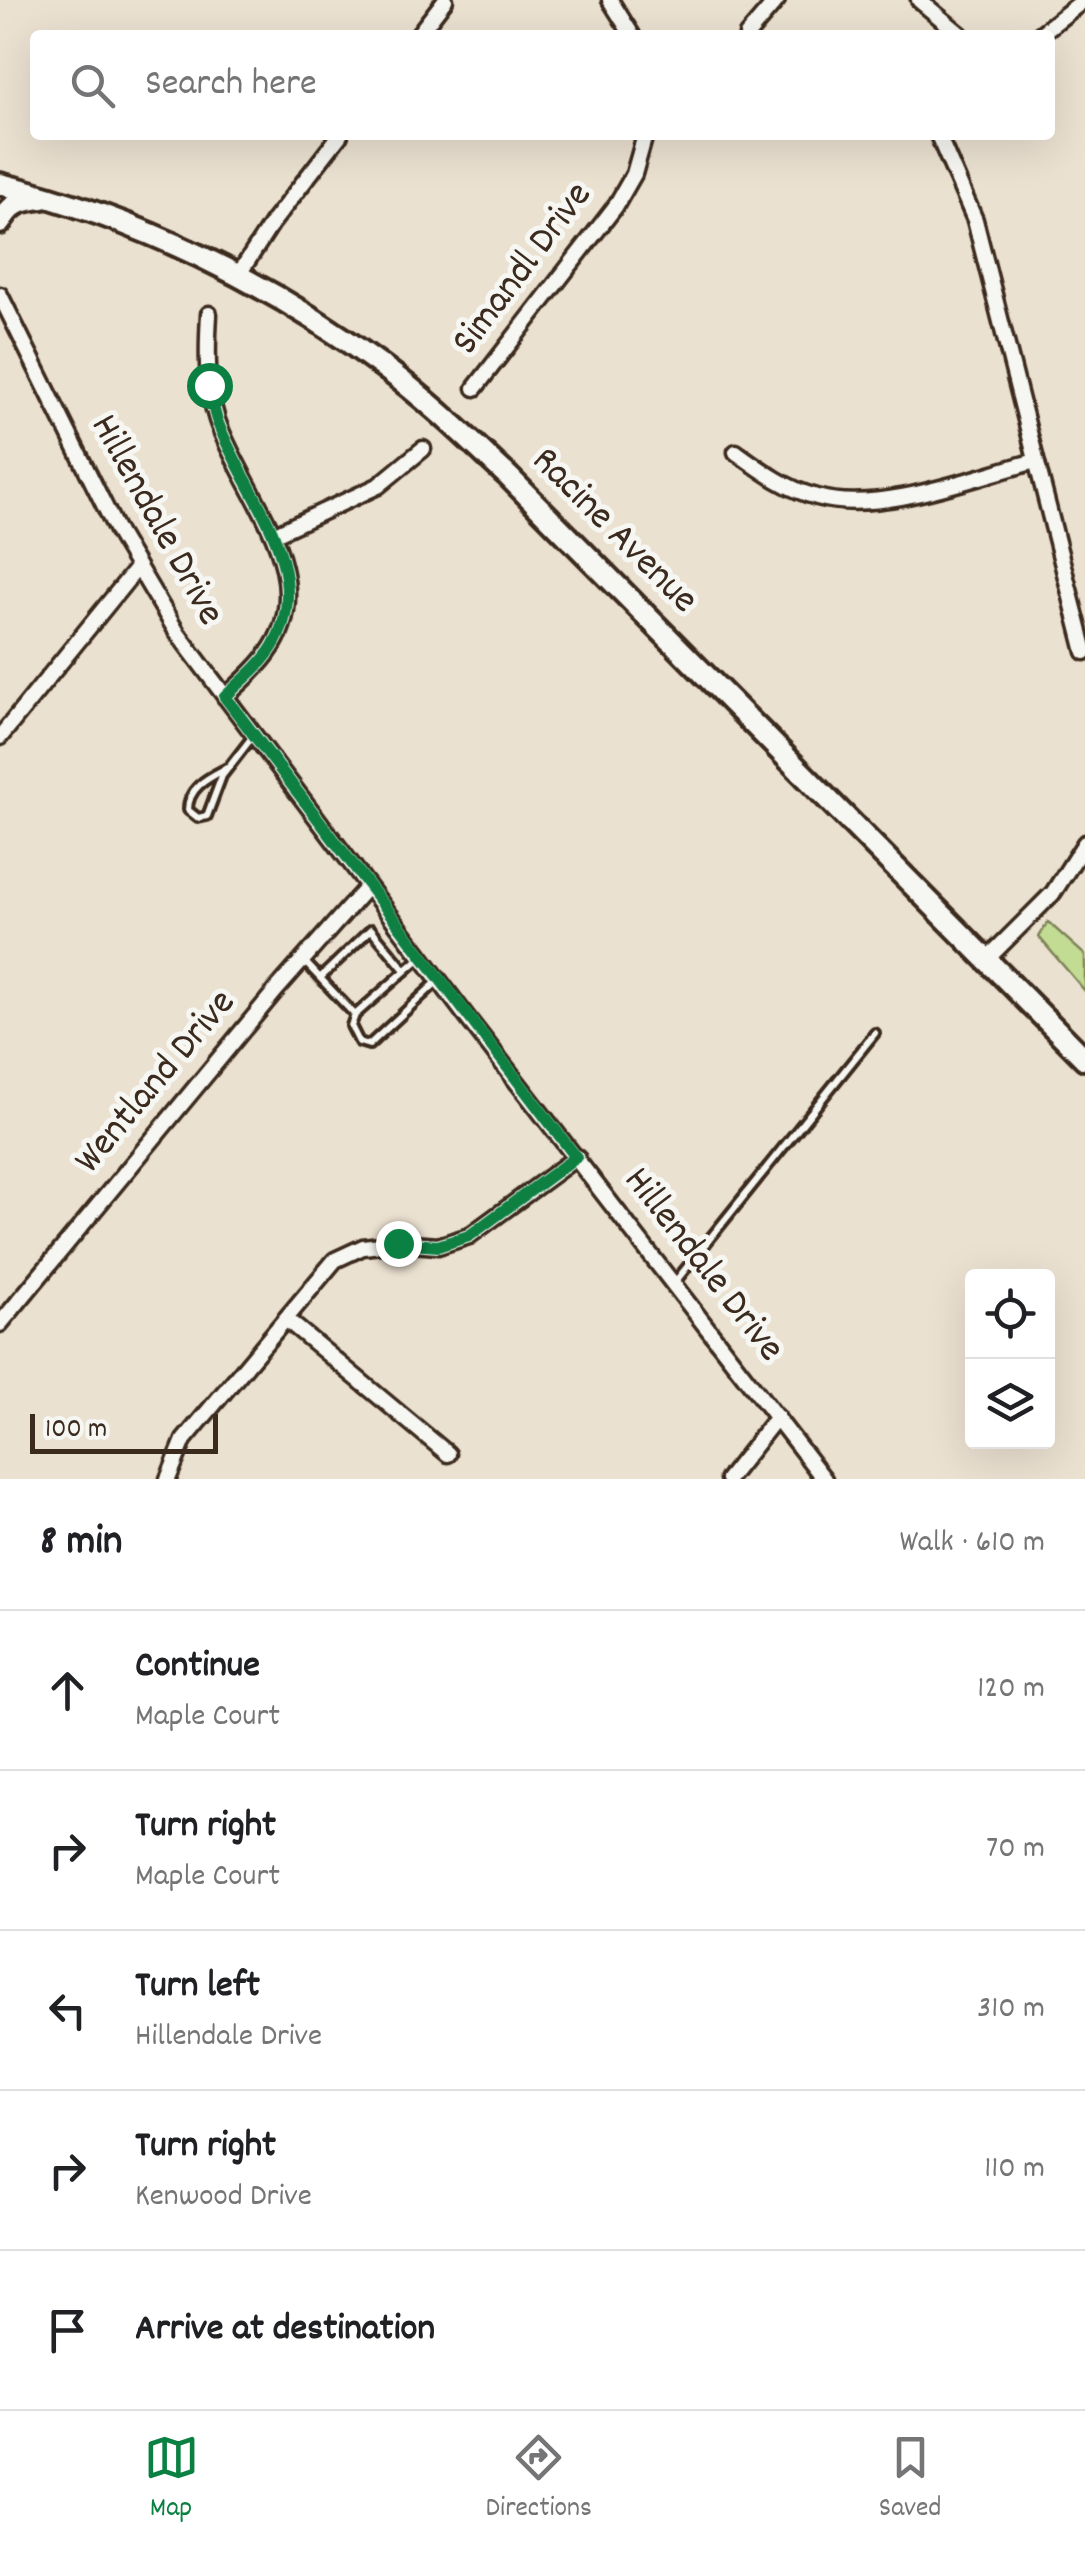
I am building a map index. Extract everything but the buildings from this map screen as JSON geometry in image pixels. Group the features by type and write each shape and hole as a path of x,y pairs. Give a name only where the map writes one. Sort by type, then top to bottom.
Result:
{"main road":[{"name":"Racine Avenue","path":"0,184 126,226 237,276 357,347 452,424 655,623 1085,1060"},
{"path":"0,222 9,208 20,201 45,198"}],"street":[{"path":"422,30 445,0"},
{"path":"610,0 629,30"},
{"path":"752,30 777,0"},
{"path":"919,0 950,30"},
{"path":"1045,30 1084,0"},
{"path":"237,276 336,140"},
{"name":"Simandl Drive","path":"475,388 615,207 634,174 644,140"},
{"path":"940,140 975,220 1085,652"},
{"name":"Hillendale Drive","path":"0,294 137,568 178,634 824,1479"},
{"path":"209,314 209,385 218,422 273,535 288,594 281,629 266,656 225,697"},
{"path":"273,535 378,486 423,449"},
{"path":"736,452 802,492 848,502 897,496 1036,461"},
{"path":"0,737 137,568"},
{"path":"986,960 1053,893 1085,844"},
{"name":"Wentland Drive","path":"0,1324 302,959 368,886"},
{"path":"168,1479 184,1440 335,1260 363,1247 398,1243 438,1246 469,1236 576,1157"},
{"path":"286,1318 448,1454"},
{"path":"728,1479 776,1417"}],"lane":[{"path":"226,768 207,816 198,818 188,810 190,796 226,768 254,735"},
{"path":"320,978 372,929 406,970"},
{"path":"422,956 355,1015 351,1026 360,1042 369,1045 440,980"},
{"path":"302,959 355,1015"},
{"path":"675,1283 876,1033"}],"green space":[{"path":"1048,922 1085,955 1085,991 1039,937"}],"route":[{"path":"209,385 218,422 273,535 288,594 274,644 256,668 225,697 576,1157 469,1236 438,1246 398,1243"}]}
